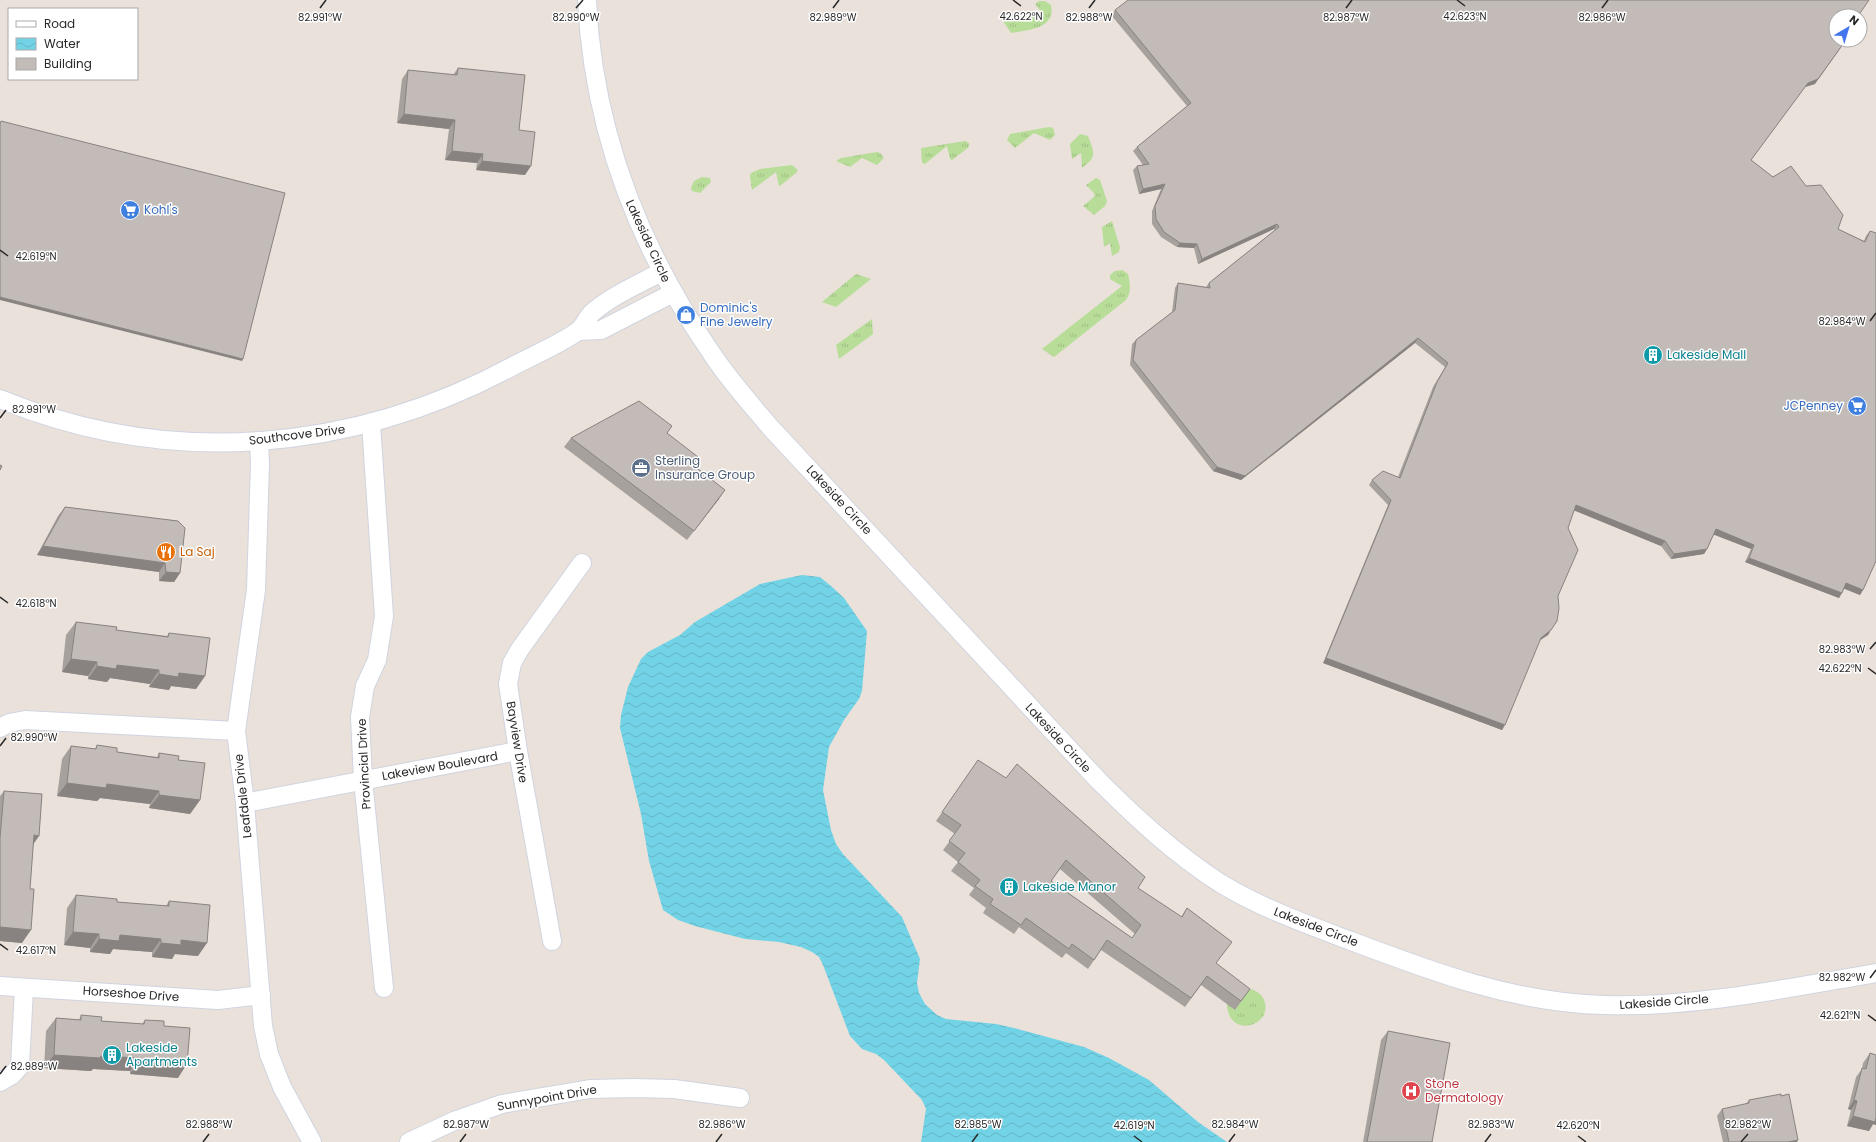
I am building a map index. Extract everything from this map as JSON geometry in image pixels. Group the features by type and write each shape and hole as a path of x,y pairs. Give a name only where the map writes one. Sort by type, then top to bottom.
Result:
{"street":[{"name":"Lakeside Circle","path":"587,0 592,58 600,104 610,144 628,199 660,272 712,354 766,421 1098,780 1130,813 1164,842 1202,871 1240,894 1284,915 1419,967 1500,992 1561,1002 1602,1005 1646,1005 1748,994 1876,973"},
{"name":"Southcove Drive","path":"579,331 592,313 660,272"},
{"name":"Southcove Drive","path":"0,399 37,413 69,422 129,435 200,442 259,441 320,434 371,424 427,406 475,386 579,331 601,330 673,293"},
{"name":"Provincial Drive","path":"371,424 384,616 377,660 365,686 360,717 363,780 384,988"},
{"name":"Leafdale Drive","path":"259,441 260,464 256,590 236,731 245,803 263,1026 269,1054 282,1087 312,1142"},
{"name":"Bayview Drive","path":"552,941 518,751 508,684 512,664 520,649 582,562"},
{"path":"0,728 9,723 25,720 236,731"},
{"name":"Lakeview Boulevard","path":"245,803 518,751"},
{"name":"Horseshoe Drive","path":"0,986 218,1000 261,994"},
{"path":"0,1082 12,1075 20,1066 24,988"},
{"name":"Sunnypoint Drive","path":"409,1142 454,1121 502,1104 590,1089 634,1088 674,1090 740,1098"}],"green space":[{"path":"1039,1 1045,1 1051,5 1051,13 1045,24 1032,29 1011,33 1003,21 1044,15 1035,4"},
{"path":"1049,127 1053,128 1055,135 1050,140 1034,133 1015,148 1007,140 1010,134"},
{"path":"1080,134 1088,136 1093,150 1093,157 1082,168 1081,153 1072,159 1070,144"},
{"path":"965,141 969,143 969,147 952,160 950,159 947,146 925,164 922,163 921,148"},
{"path":"877,152 884,158 877,165 862,158 850,167 836,161 841,158"},
{"path":"792,165 798,170 781,185 779,186 776,172 752,190 751,173 760,169"},
{"path":"702,177 710,178 711,182 700,193 692,191 691,188 694,181"},
{"path":"1096,178 1100,180 1107,201 1105,206 1094,215 1083,206 1095,196 1086,185"},
{"path":"1112,221 1120,247 1119,252 1112,256 1110,243 1104,247 1102,227"},
{"path":"1122,270 1128,274 1130,284 1129,294 1126,300 1054,357 1042,349 1122,286 1110,279 1110,275 1115,271"},
{"path":"856,274 871,279 836,307 822,302"},
{"path":"872,319 873,334 839,359 836,345"},
{"path":"1245,988 1257,992 1263,998 1266,1008 1263,1016 1258,1022 1251,1025 1243,1025 1235,1022 1229,1015 1227,1004"}],"water":[{"path":"802,575 820,577 831,586 844,598 867,631 862,691 859,699 844,720 829,747 823,790 831,830 836,844 843,854 902,917 920,959 917,983 919,993 925,1004 937,1015 946,1019 996,1024 1014,1028 1084,1047 1109,1058 1149,1080 1198,1122 1227,1142 921,1142 926,1109 922,1100 884,1060 876,1054 862,1049 850,1036 819,957 801,947 779,942 745,939 695,926 678,920 663,910 649,861 641,814 620,728 621,715 628,687 641,659 648,652 680,635 695,622 760,584"}],"building":[{"name":"Lakeside Mall","path":"1128,0 1869,0 1864,8 1828,8 1828,48 1840,48 1818,79 1808,83 1751,160 1773,177 1791,166 1806,186 1821,185 1843,215 1838,229 1865,242 1870,231 1876,233 1876,561 1863,590 1846,583 1842,593 1749,558 1754,545 1716,529 1707,549 1674,554 1665,541 1576,505 1568,528 1578,550 1558,596 1559,608 1557,621 1551,630 1541,638 1505,725 1326,658 1391,500 1372,480 1383,471 1400,478 1437,382 1448,363 1418,338 1245,476 1217,467 1133,360 1136,340 1175,310 1178,283 1210,288 1209,283 1279,227 1277,224 1202,259 1197,244 1180,243 1164,232 1156,219 1155,206 1165,184 1143,189 1137,166 1149,164 1137,147 1191,103 1115,10"},
{"path":"458,68 525,75 519,130 535,132 531,166 482,161 483,154 452,151 455,120 404,114 408,70 457,75"},
{"path":"1,121 285,193 243,359 0,297"},
{"path":"639,401 672,426 667,433 698,457 693,465 725,490 694,531 571,438"},
{"path":"65,507 178,521 185,528 180,573 166,572 165,563 43,546"},
{"path":"76,622 117,627 116,630 168,637 169,633 210,638 205,676 179,673 178,677 159,674 159,670 117,665 116,669 97,666 97,662 71,659"},
{"path":"97,745 117,748 117,752 159,758 159,753 179,756 178,760 205,763 200,800 159,795 159,791 107,784 106,788 67,783 71,746 96,749"},
{"name":"Lakeside Manor","path":"978,760 1006,778 1017,764 1145,877 1138,888 1182,917 1187,908 1232,942 1216,963 1250,989 1241,1001 1207,976 1191,998 1107,940 1094,960 1072,944 1069,949 1026,918 1021,925 990,904 993,899 975,886 980,880 958,862 965,853 949,841 961,825 942,812","holes":["1066,860 1141,925 1132,938 1051,881"]},
{"path":"4,791 42,794 39,836 34,835 30,889 34,889 31,930 0,927 0,838"},
{"path":"76,895 117,899 117,902 169,906 169,901 210,905 207,943 181,940 181,945 161,943 161,939 120,935 119,941 99,939 99,934 73,932"},
{"path":"81,1015 102,1017 101,1021 144,1024 145,1020 164,1021 164,1026 190,1028 187,1064 139,1061 139,1058 101,1056 100,1058 54,1055 56,1018 81,1020"},
{"path":"1388,1031 1450,1043 1432,1142 1367,1142"},
{"path":"1870,1053 1876,1055 1875,1122 1853,1116 1857,1101 1854,1100 1862,1068 1866,1069"},
{"path":"1781,1094 1781,1096 1789,1094 1798,1140 1788,1142 1729,1142 1722,1109 1749,1103 1749,1100"}],"place":[{"name":"Kohl's","path":"130,210"},
{"name":"Dominic's Fine Jewelry","path":"686,315"},
{"name":"Lakeside Mall","path":"1653,355"},
{"name":"JCPenney","path":"1857,406"},
{"name":"Sterling Insurance Group","path":"641,468"},
{"name":"La Saj","path":"166,552"},
{"name":"Lakeside Manor","path":"1009,887"},
{"name":"Lakeside Apartments","path":"112,1055"},
{"name":"Stone Dermatology","path":"1411,1091"}]}
